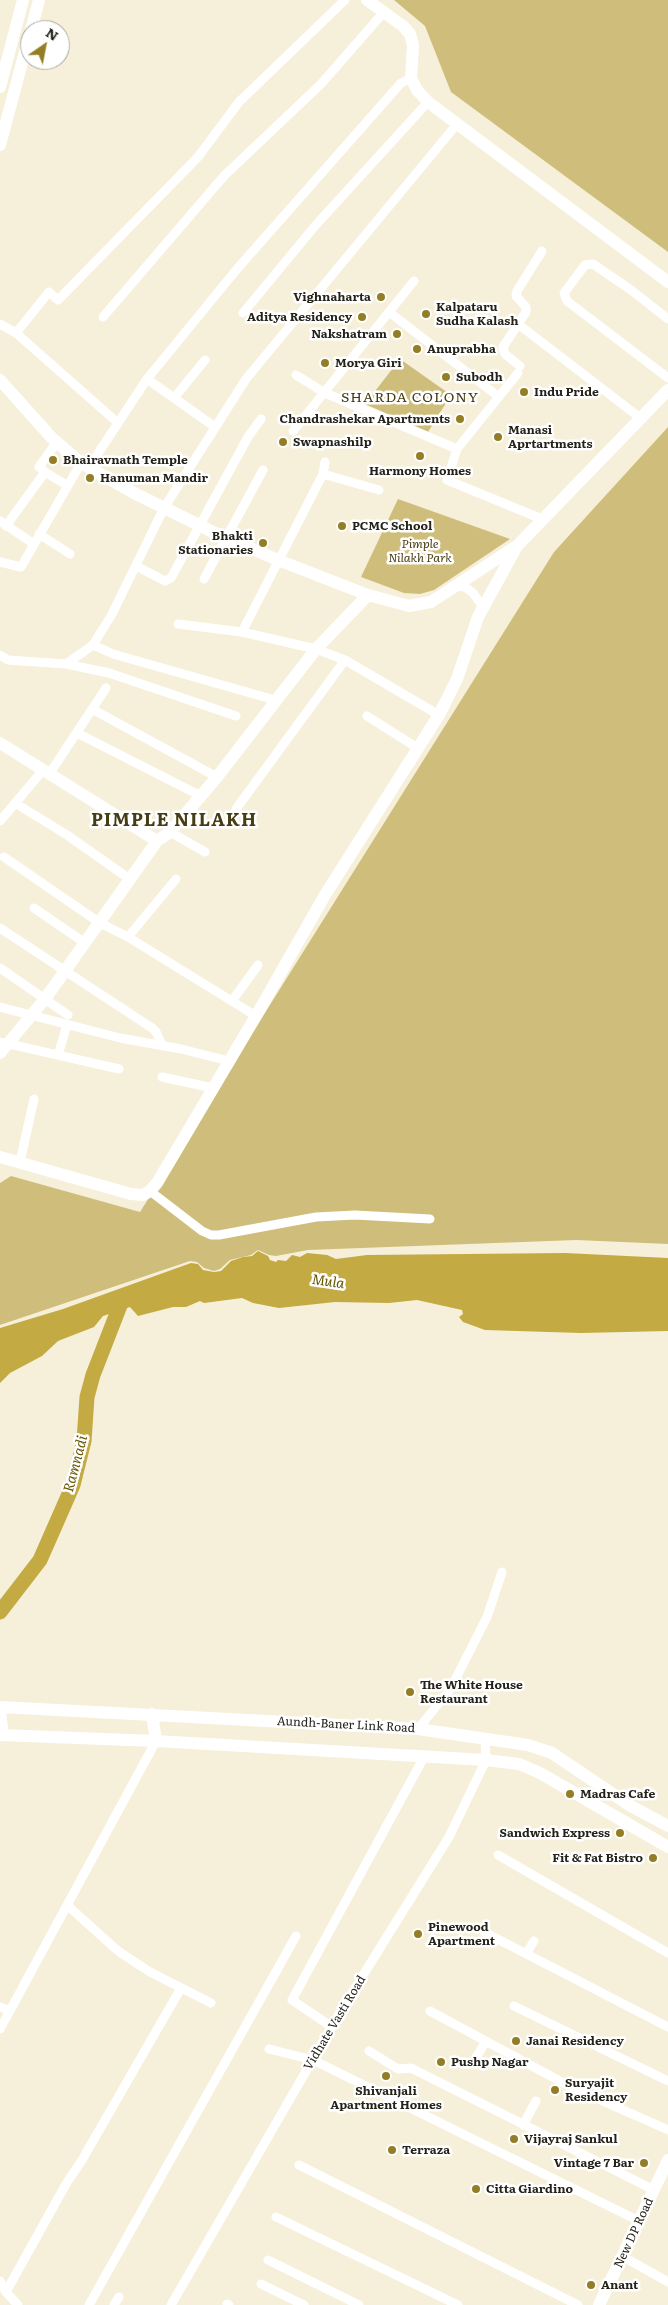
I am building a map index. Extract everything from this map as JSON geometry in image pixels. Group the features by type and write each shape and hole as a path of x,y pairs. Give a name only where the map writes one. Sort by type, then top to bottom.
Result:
{"street":[{"path":"0,86 23,0"},
{"path":"33,20 39,0"},
{"path":"16,333 49,292 58,300 64,294 198,157 239,102 345,0"},
{"path":"367,0 403,26 410,34 413,46 412,78 417,90 428,102 668,282"},
{"path":"103,317 224,176 321,84 384,12"},
{"path":"0,145 20,70"},
{"path":"0,562 21,567 68,486 118,423 147,379 237,269 401,83 412,78"},
{"path":"242,314 315,226 428,102"},
{"path":"66,664 93,645 112,614 164,508 246,379 282,333 457,124"},
{"path":"542,251 517,291 518,300 526,307 526,312 504,347 504,351 519,370 499,398 457,449 447,480 542,519"},
{"path":"668,319 631,290 593,264 585,265 564,294 567,301 668,378"},
{"path":"293,431 414,281"},
{"path":"389,312 499,398"},
{"path":"0,324 16,333 118,423"},
{"path":"518,324 639,417"},
{"path":"174,398 204,360"},
{"path":"296,375 325,393 457,449"},
{"path":"147,379 215,427"},
{"path":"0,380 57,442 85,465 164,508 278,560 368,596 409,606 420,606 431,602 517,546 639,417 668,390"},
{"path":"136,566 168,581 248,437 261,419"},
{"path":"57,442 39,467 68,486"},
{"path":"242,632 322,474 325,462"},
{"path":"204,580 263,470"},
{"path":"34,544 3,524 45,472"},
{"path":"322,474 379,490"},
{"path":"40,534 70,554"},
{"path":"0,1157 131,1194 143,1195 150,1191 157,1183 325,895 439,715 457,679 483,607 517,546"},
{"path":"457,586 465,587 473,593 483,607"},
{"path":"2,1046 45,999 157,842 170,832 217,776 316,649 368,596"},
{"path":"178,624 242,632 316,649 345,660 439,715"},
{"path":"93,645 113,654 275,700"},
{"path":"0,655 8,660 66,664 109,674 236,716"},
{"path":"236,809 345,660"},
{"path":"0,821 47,771 77,733 106,688"},
{"path":"92,709 217,776"},
{"path":"367,716 418,749"},
{"path":"77,733 199,796"},
{"path":"0,743 157,842"},
{"path":"15,803 67,835 131,880"},
{"path":"170,832 204,852"},
{"path":"4,857 100,923 256,1016"},
{"path":"128,938 176,879"},
{"path":"34,908 85,943"},
{"path":"0,928 152,1028 162,1045"},
{"path":"232,1001 258,965"},
{"path":"0,968 45,999 67,1020"},
{"path":"0,1007 30,1016 67,1020 120,1038 162,1045 229,1061"},
{"path":"58,1055 67,1020"},
{"path":"2,1046 58,1055 119,1069"},
{"path":"162,1077 213,1088"},
{"path":"20,1162 34,1099"},
{"path":"150,1191 202,1231 211,1235 316,1217 355,1215 430,1219"},
{"path":"418,1728 451,1688 487,1616 502,1572"},
{"name":"Aundh-Baner Link Road","path":"0,1707 418,1728 528,1745 552,1754 629,1805 668,1826"},
{"path":"0,1712 2,1735 156,1741 486,1760 519,1764 540,1773 668,1847"},
{"path":"0,2029 156,1741 152,1714"},
{"name":"Vidhate Vasti Road","path":"171,2305 332,2027 450,1838 486,1760 486,1739"},
{"path":"332,2027 292,2000 424,1757"},
{"path":"498,1855 668,1953"},
{"path":"67,1905 118,1951 150,1972 211,2003"},
{"path":"484,1932 668,2027"},
{"path":"89,2305 296,1936"},
{"path":"526,1954 534,1941"},
{"path":"6,2292 66,2184 82,2160 181,1988"},
{"path":"514,2006 668,2081"},
{"path":"0,2007 10,2011"},
{"path":"430,2010 571,2087 668,2130"},
{"path":"474,2061 486,2041"},
{"path":"269,2049 313,2060 639,2221"},
{"path":"368,2050 398,2068 410,2068 654,2190"},
{"path":"523,2124 536,2101"},
{"name":"New DP Road","path":"599,2305 668,2160"},
{"path":"299,2165 578,2305"},
{"path":"276,2217 458,2305"},
{"path":"622,2256 667,2279"},
{"path":"268,2260 359,2305"},
{"path":"0,2281 6,2292 18,2305"},
{"path":"261,2284 304,2305"}],"green space":[{"path":"394,0 668,0 668,252 451,92 425,26"},
{"path":"400,359 451,395 428,432 365,404"},
{"path":"668,427 668,1244 576,1240 308,1250 276,1256 258,1250 251,1255 230,1260 220,1269 214,1271 204,1268 197,1262 190,1261 0,1325 0,1183 11,1176 140,1212 554,552"},
{"name":"Pimple Nilakh Park","path":"398,499 510,539 434,590 420,594 404,593 361,577"}],"water":[{"name":"Mula","path":"258,1251 276,1262 278,1260 286,1261 292,1255 300,1257 307,1253 327,1255 336,1259 367,1255 565,1253 668,1258 668,1331 581,1333 485,1330 463,1322 459,1317 463,1314 462,1310 417,1300 389,1303 335,1302 279,1308 253,1303 242,1298 204,1303 200,1301 186,1307 173,1307 138,1316 130,1307 103,1316 94,1327 58,1341 42,1356 10,1373 0,1383 0,1328 63,1309 191,1263 198,1264 203,1270 221,1271 231,1261 252,1256"}],"waterway":[{"name":"Ramnadi","path":"0,1612 40,1560 73,1485 84,1441 87,1397 93,1375 121,1303"}],"place":[{"name":"Vighnaharta","path":"381,297"},
{"name":"Kalpataru Sudha Kalash","path":"426,314"},
{"name":"Aditya Residency","path":"362,317"},
{"name":"Nakshatram","path":"397,334"},
{"name":"Anuprabha","path":"417,349"},
{"name":"Morya Giri","path":"325,363"},
{"name":"Subodh","path":"446,377"},
{"name":"Indu Pride","path":"524,392"},
{"name":"Chandrashekar Apartments","path":"460,419"},
{"name":"Manasi Aprtartments","path":"498,437"},
{"name":"Swapnashilp","path":"283,442"},
{"name":"Harmony Homes","path":"420,456"},
{"name":"Bhairavnath Temple","path":"53,460"},
{"name":"Hanuman Mandir","path":"90,478"},
{"name":"PCMC School","path":"342,526"},
{"name":"Bhakti Stationaries","path":"263,543"},
{"name":"The White House Restaurant","path":"410,1692"},
{"name":"Madras Cafe","path":"570,1794"},
{"name":"Sandwich Express","path":"620,1833"},
{"name":"Fit & Fat Bistro","path":"653,1858"},
{"name":"Pinewood Apartment","path":"418,1934"},
{"name":"Janai Residency","path":"516,2041"},
{"name":"Pushp Nagar","path":"441,2062"},
{"name":"Shivanjali Apartment Homes","path":"386,2076"},
{"name":"Suryajit Residency","path":"555,2090"},
{"name":"Vijayraj Sankul","path":"514,2139"},
{"name":"Terraza","path":"392,2150"},
{"name":"Vintage 7 Bar","path":"644,2163"},
{"name":"Citta Giardino","path":"476,2189"},
{"name":"Anant","path":"591,2285"}],"district":[{"name":"SHARDA COLONY","path":"410,398"},
{"name":"PIMPLE NILAKH","path":"174,821"}]}
